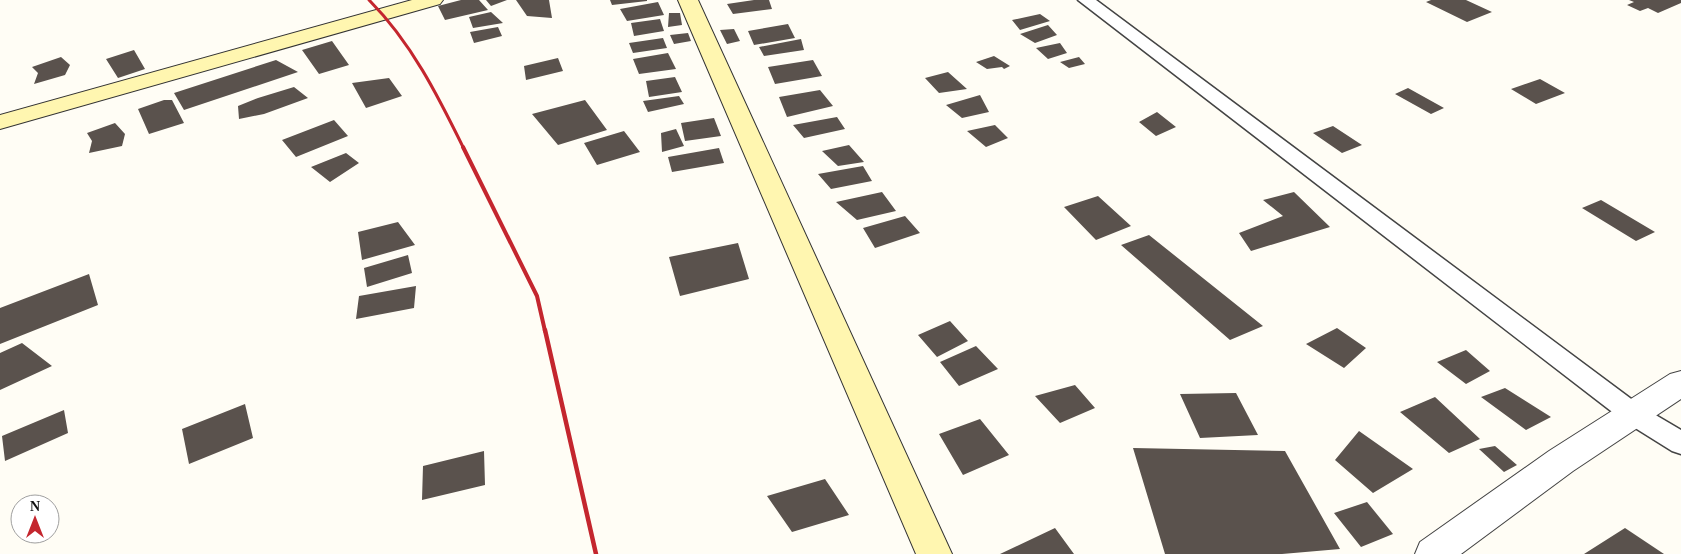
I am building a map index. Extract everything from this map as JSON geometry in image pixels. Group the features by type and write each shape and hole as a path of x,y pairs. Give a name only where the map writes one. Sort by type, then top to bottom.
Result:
{"main road":[{"path":"0,122 432,0"},
{"path":"688,0 934,554"}],"street":[{"path":"1086,0 1633,414 1681,443"},
{"path":"1433,554 1561,461 1681,383"}],"building":[{"path":"461,0 479,0 488,10 445,20 438,6"},
{"path":"486,0 507,0 491,6"},
{"path":"516,0 549,0 552,18 527,16"},
{"path":"610,0 647,0 647,1 612,5"},
{"path":"769,0 772,9 733,14 727,4"},
{"path":"1431,0 1466,0 1492,12 1467,22 1426,2"},
{"path":"1629,0 1681,0 1681,3 1658,13 1648,8 1640,11 1627,5 1634,2"},
{"path":"658,2 664,15 627,21 620,9"},
{"path":"491,12 503,23 473,28 469,17"},
{"path":"669,13 680,13 682,25 668,27"},
{"path":"1040,14 1050,21 1020,30 1012,20"},
{"path":"660,19 664,31 634,36 631,23"},
{"path":"788,24 795,38 754,45 748,31"},
{"path":"1048,25 1057,35 1035,43 1020,34"},
{"path":"498,27 502,36 474,43 470,32"},
{"path":"734,29 740,41 727,44 720,30"},
{"path":"688,33 691,41 674,44 670,35"},
{"path":"663,38 667,48 633,53 629,43"},
{"path":"801,39 804,50 764,56 759,47"},
{"path":"332,41 349,65 319,74 302,50"},
{"path":"1060,43 1067,53 1048,59 1036,48"},
{"path":"134,50 145,69 118,78 106,59"},
{"path":"668,53 676,69 639,74 633,59"},
{"path":"994,56 1010,66 1004,69 1002,67 987,69 976,62"},
{"path":"61,57 70,65 65,75 34,84 38,73 32,67"},
{"path":"1079,57 1085,64 1069,68 1060,62"},
{"path":"558,58 563,71 526,80 524,66"},
{"path":"276,60 298,72 184,110 174,93"},
{"path":"813,60 822,76 775,84 768,67"},
{"path":"948,72 967,89 939,93 925,78"},
{"path":"675,77 682,92 649,97 646,81"},
{"path":"389,78 402,96 366,108 352,83"},
{"path":"1540,79 1565,93 1536,104 1511,89"},
{"path":"294,87 308,98 264,114 239,119 238,106"},
{"path":"1408,88 1444,108 1431,114 1395,94"},
{"path":"820,90 833,106 787,117 779,97"},
{"path":"980,95 989,112 962,118 946,105"},
{"path":"679,96 684,104 648,112 643,101"},
{"path":"164,100 172,100 184,123 149,134 138,109"},
{"path":"585,100 607,130 558,145 532,114"},
{"path":"1157,112 1176,127 1156,136 1139,122"},
{"path":"837,117 845,129 804,138 793,125"},
{"path":"714,118 721,136 685,141 681,123"},
{"path":"334,120 348,136 296,157 282,140"},
{"path":"115,123 125,134 122,146 89,153 92,141 87,133"},
{"path":"995,125 1008,138 986,147 967,131"},
{"path":"1333,126 1362,145 1342,153 1313,133"},
{"path":"676,129 684,146 662,152 661,133"},
{"path":"624,131 640,152 597,165 584,143"},
{"path":"849,145 864,162 838,166 822,151"},
{"path":"719,148 724,163 672,172 668,157"},
{"path":"346,153 359,163 330,182 311,167"},
{"path":"863,166 872,181 831,189 818,174"},
{"path":"882,192 896,211 857,220 836,202"},
{"path":"1294,192 1330,227 1251,251 1239,233 1283,216 1263,200"},
{"path":"1098,196 1131,226 1096,240 1064,207"},
{"path":"1601,200 1655,232 1636,241 1582,208"},
{"path":"905,216 920,233 875,248 863,228"},
{"path":"398,222 415,245 362,260 358,232"},
{"path":"1149,235 1263,326 1230,340 1121,245"},
{"path":"738,243 749,279 680,296 669,257"},
{"path":"408,255 412,273 367,287 364,268"},
{"path":"89,274 98,305 0,344 0,308"},
{"path":"416,286 414,308 356,319 359,296"},
{"path":"950,321 968,341 937,357 918,335"},
{"path":"1337,328 1366,348 1344,368 1306,344"},
{"path":"22,343 52,366 0,390 0,353"},
{"path":"976,346 998,369 959,386 940,362"},
{"path":"1466,350 1490,371 1466,384 1437,362"},
{"path":"1075,385 1095,408 1060,423 1035,396"},
{"path":"1505,388 1551,417 1526,430 1481,397"},
{"path":"1236,393 1258,435 1200,438 1180,394"},
{"path":"1435,397 1480,439 1449,453 1400,412"},
{"path":"245,404 253,438 189,464 182,429"},
{"path":"64,410 68,433 5,461 2,436"},
{"path":"980,419 1009,455 963,475 939,434"},
{"path":"1359,431 1413,469 1373,493 1335,460"},
{"path":"1495,446 1517,465 1504,472 1479,449"},
{"path":"1133,448 1285,451 1340,549 1282,554 1165,554"},
{"path":"484,451 485,485 422,500 423,466"},
{"path":"825,479 849,515 792,532 767,496"},
{"path":"1367,502 1393,534 1361,547 1334,513"},
{"path":"1055,528 1074,554 1000,554"},
{"path":"1625,528 1664,554 1584,554"}],"railway":[{"path":"369,0 384,16 411,52 434,90 463,147"},
{"path":"463,147 537,296 545,331"},
{"path":"545,330 596,554"}]}
